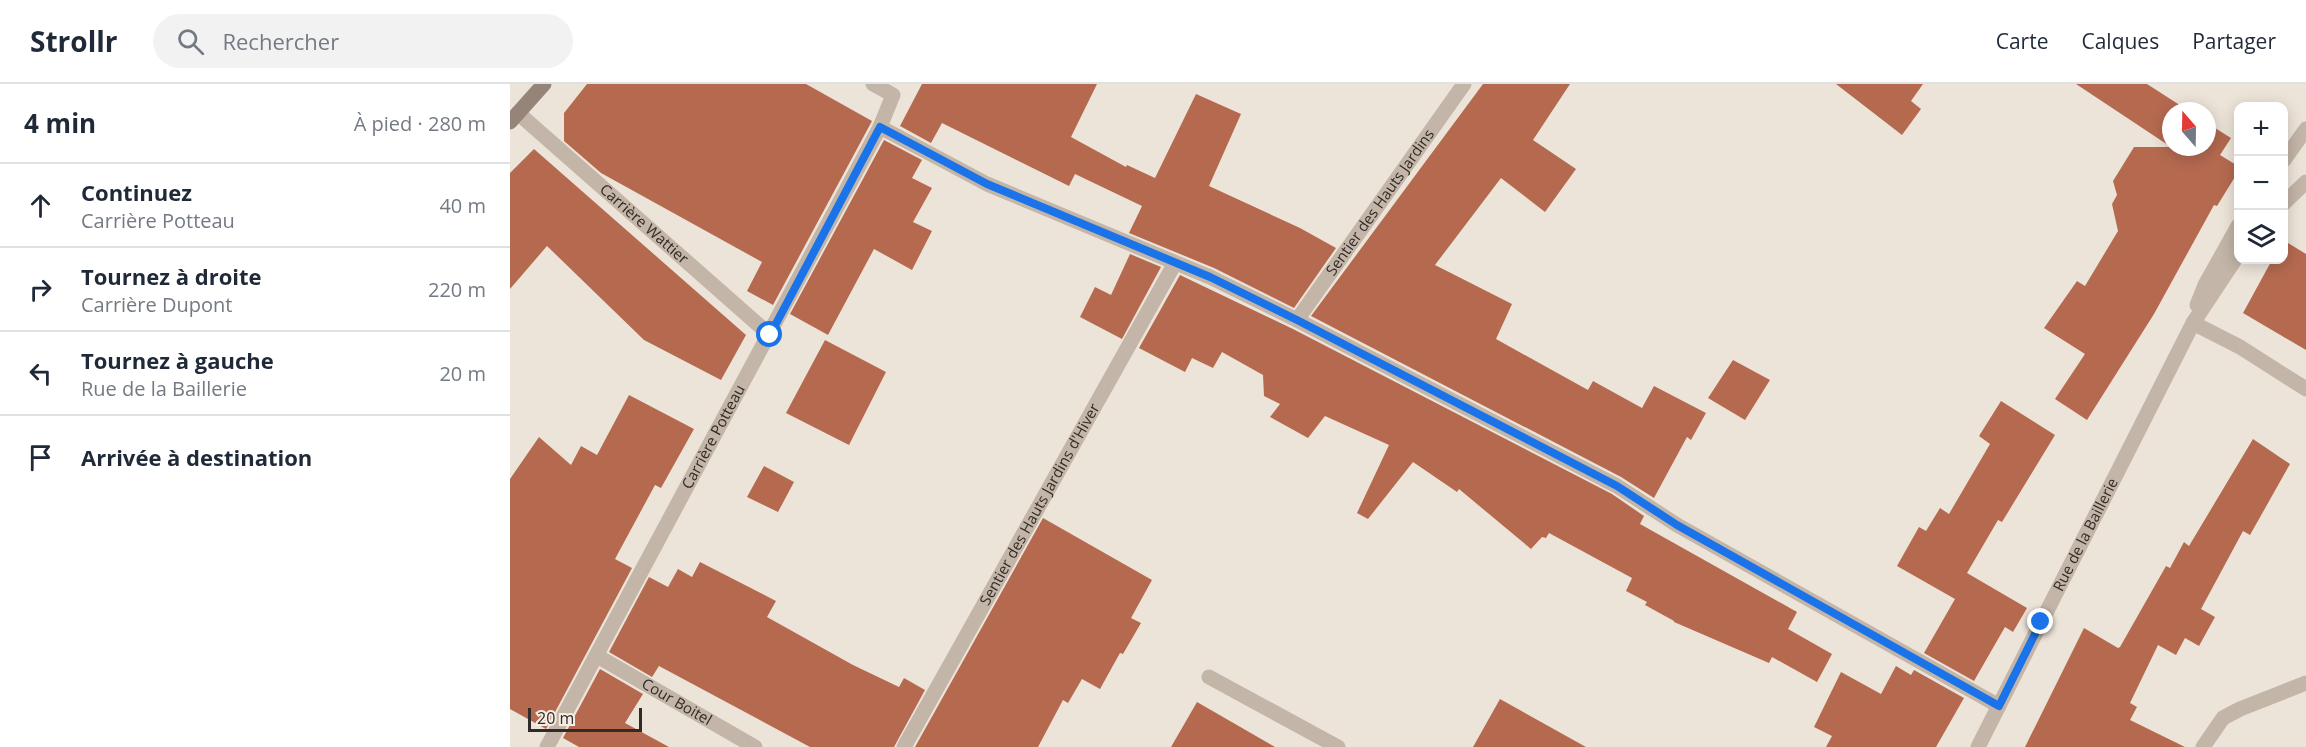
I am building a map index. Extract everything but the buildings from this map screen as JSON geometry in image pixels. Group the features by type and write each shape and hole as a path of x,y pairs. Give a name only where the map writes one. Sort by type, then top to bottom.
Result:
{"main road":[{"path":"514,118 544,84"}],"street":[{"name":"Carrière Potteau","path":"548,747 880,127 892,95 873,84"},
{"name":"Sentier des Hauts Jardins","path":"1297,320 1464,84"},
{"name":"Carrière Wattier","path":"514,118 770,335"},
{"path":"880,127 987,184 1210,277 1297,320 1617,486 1677,525 1999,706"},
{"path":"2286,156 2306,129"},
{"path":"2288,198 2306,182"},
{"name":"Rue de la Baillerie","path":"2193,323 2205,285 2234,233"},
{"name":"Rue de la Baillerie","path":"1978,747 2193,323 2234,261"},
{"name":"Sentier des Hauts Jardins d'Hiver","path":"904,747 1174,263"},
{"path":"2193,323 2240,347 2306,389"},
{"name":"Cour Boitel","path":"597,656 755,747"},
{"path":"1209,676 1338,747"},
{"path":"2203,747 2209,735 2223,718 2306,683"}],"route":[{"path":"770,335 880,127 987,184 1210,277 1297,320 1617,486 1677,525 1999,706 2041,622"}]}
